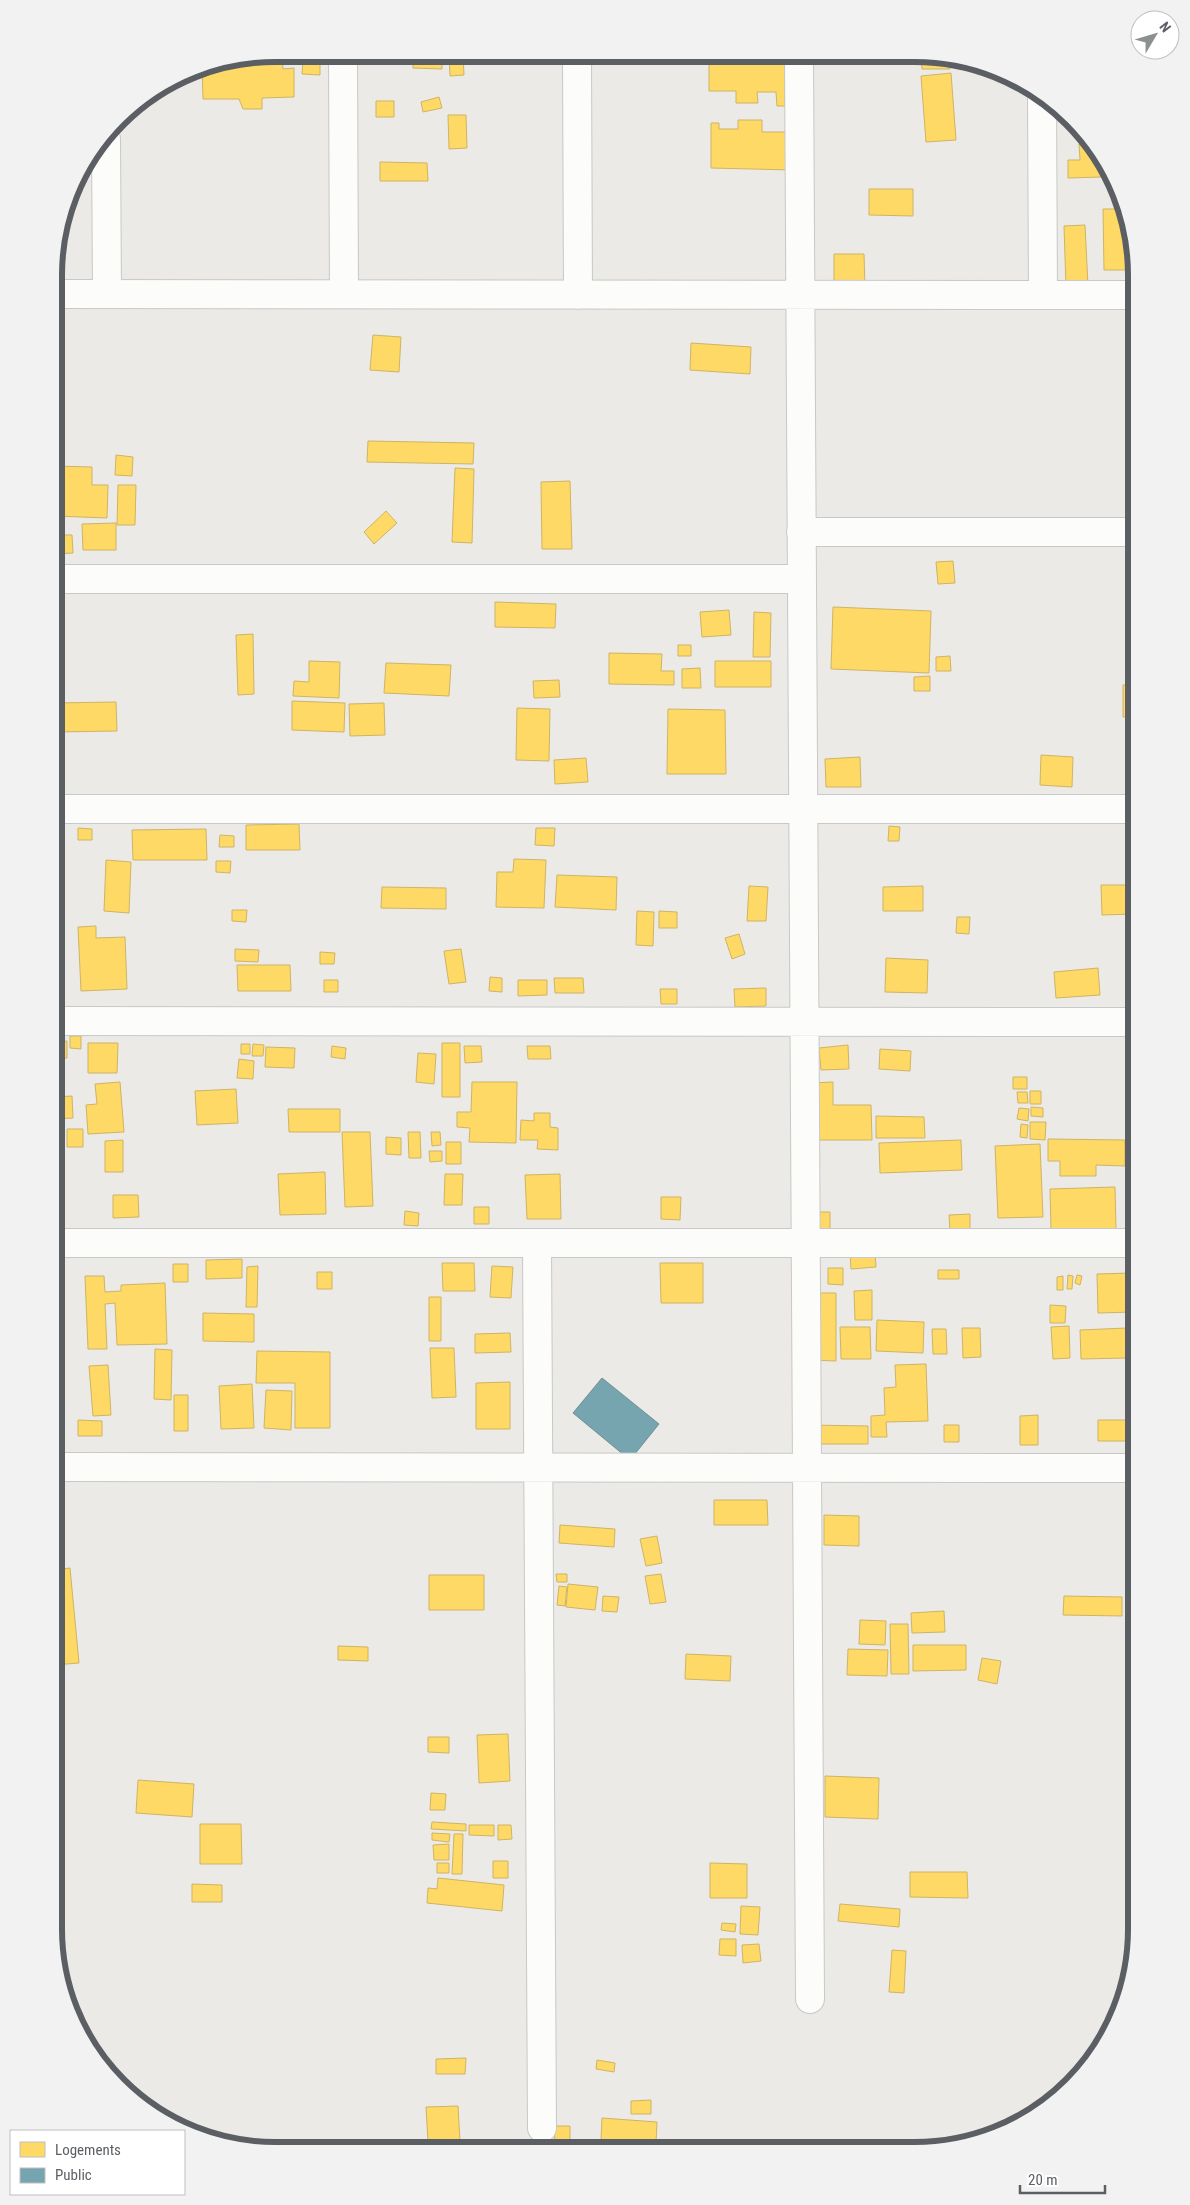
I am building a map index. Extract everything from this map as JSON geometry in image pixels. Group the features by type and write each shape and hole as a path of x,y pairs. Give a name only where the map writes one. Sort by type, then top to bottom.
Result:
{"street":[{"path":"343,62 344,294"},
{"path":"577,62 578,295"},
{"path":"799,62 810,1999"},
{"path":"1042,105 1043,295"},
{"path":"106,147 107,294"},
{"path":"62,294 1128,295"},
{"path":"801,532 1128,532"},
{"path":"62,579 802,579"},
{"path":"62,808 1128,809"},
{"path":"62,1021 1128,1022"},
{"path":"62,1243 1128,1243"},
{"path":"537,1243 542,2128"},
{"path":"62,1468 1128,1468"}],"building: Logements":[{"path":"276,62 283,62 283,69 294,68 294,97 262,98 262,109 243,109 239,99 203,99 202,76 207,74 248,64"},
{"path":"303,62 320,62 320,75 302,74"},
{"path":"413,62 442,62 442,69 413,68"},
{"path":"449,62 463,62 464,75 450,76"},
{"path":"709,62 785,62 785,106 777,106 776,92 757,92 758,103 736,103 736,91 709,91"},
{"path":"921,63 950,66 950,69 922,69"},
{"path":"951,73 956,140 926,142 921,76"},
{"path":"439,97 442,108 423,112 421,102"},
{"path":"376,101 394,101 394,117 376,117"},
{"path":"448,115 466,115 467,148 449,149"},
{"path":"738,120 762,120 762,132 791,132 791,170 711,168 711,123 719,123 719,129 738,129"},
{"path":"1079,144 1082,144 1092,157 1102,177 1068,178 1068,160 1080,160"},
{"path":"380,162 427,163 428,181 380,181"},
{"path":"869,189 913,189 913,216 869,215"},
{"path":"1103,209 1117,209 1126,248 1128,270 1104,270"},
{"path":"1085,225 1088,286 1066,287 1064,226"},
{"path":"834,254 864,254 865,287 834,288"},
{"path":"373,335 401,337 399,372 370,370"},
{"path":"691,343 751,347 750,374 690,370"},
{"path":"368,441 474,443 473,464 367,462"},
{"path":"116,455 133,457 132,476 115,475"},
{"path":"62,466 92,467 92,485 108,485 107,518 62,516"},
{"path":"455,468 474,469 472,543 452,542"},
{"path":"570,481 572,549 542,549 541,482"},
{"path":"118,485 136,485 135,525 117,525"},
{"path":"386,511 397,523 374,544 364,532"},
{"path":"116,523 116,550 83,550 82,524"},
{"path":"62,535 72,535 73,553 62,554"},
{"path":"953,561 955,583 938,584 936,562"},
{"path":"495,602 556,604 555,628 495,627"},
{"path":"833,607 931,611 929,673 831,669"},
{"path":"729,610 731,635 702,637 700,612"},
{"path":"754,612 771,613 770,657 753,657"},
{"path":"253,634 254,694 238,695 236,635"},
{"path":"1126,637 1128,637 1128,658"},
{"path":"678,645 691,645 691,656 678,656"},
{"path":"609,653 662,654 661,671 674,671 674,685 609,684"},
{"path":"950,656 951,671 936,671 936,657"},
{"path":"309,661 340,662 339,698 293,696 294,681 309,682"},
{"path":"715,661 771,661 771,687 715,687"},
{"path":"386,663 451,665 449,696 384,693"},
{"path":"700,668 701,688 682,688 682,669"},
{"path":"930,676 930,691 914,691 914,677"},
{"path":"559,680 560,697 534,698 533,681"},
{"path":"1123,685 1128,685 1128,717 1123,717"},
{"path":"292,701 345,703 344,732 292,730"},
{"path":"116,702 117,731 62,732 62,703"},
{"path":"384,703 385,735 350,736 349,704"},
{"path":"517,708 550,709 549,761 516,760"},
{"path":"668,709 725,710 726,774 667,774"},
{"path":"1041,755 1073,757 1072,787 1040,785"},
{"path":"860,757 861,787 826,787 825,759"},
{"path":"586,758 588,782 555,784 554,760"},
{"path":"299,824 300,850 246,850 246,825"},
{"path":"889,826 900,827 899,841 888,841"},
{"path":"78,828 92,829 92,840 78,840"},
{"path":"536,828 555,828 554,846 535,845"},
{"path":"206,829 207,860 133,860 132,830"},
{"path":"220,835 234,836 234,847 219,847"},
{"path":"514,859 546,860 544,908 496,907 497,872 513,872"},
{"path":"106,860 131,862 129,913 104,911"},
{"path":"216,861 231,861 230,873 216,872"},
{"path":"557,875 617,877 616,910 555,907"},
{"path":"1101,885 1128,885 1128,914 1102,915"},
{"path":"749,886 768,887 766,921 747,921"},
{"path":"923,886 923,911 883,911 883,887"},
{"path":"382,887 446,888 446,909 381,908"},
{"path":"232,910 247,910 246,922 232,921"},
{"path":"637,911 654,912 653,946 636,945"},
{"path":"659,911 677,912 677,928 659,928"},
{"path":"957,917 970,917 969,934 956,933"},
{"path":"96,926 96,938 125,937 127,989 81,991 78,927"},
{"path":"739,934 745,954 732,959 725,938"},
{"path":"235,949 259,950 258,962 235,961"},
{"path":"461,949 466,982 449,984 444,951"},
{"path":"320,952 335,953 334,964 320,964"},
{"path":"886,958 928,960 927,993 885,992"},
{"path":"237,965 290,965 291,991 238,991"},
{"path":"1098,968 1100,995 1056,998 1054,972"},
{"path":"490,977 502,978 502,992 489,991"},
{"path":"554,978 583,978 584,993 555,993"},
{"path":"324,980 338,980 338,992 324,992"},
{"path":"518,980 547,980 547,995 518,996"},
{"path":"766,988 766,1006 735,1007 734,989"},
{"path":"660,989 677,989 677,1004 661,1004"},
{"path":"70,1036 81,1036 81,1049 70,1048"},
{"path":"62,1041 67,1041 67,1058 62,1058"},
{"path":"88,1043 118,1043 117,1073 88,1073"},
{"path":"442,1043 460,1043 460,1097 442,1097"},
{"path":"241,1044 250,1044 250,1054 241,1054"},
{"path":"253,1044 264,1045 263,1056 252,1056"},
{"path":"848,1045 849,1069 821,1070 819,1048"},
{"path":"332,1046 346,1048 345,1059 331,1057"},
{"path":"464,1046 481,1046 482,1062 465,1063"},
{"path":"527,1046 550,1046 551,1059 528,1059"},
{"path":"266,1047 295,1048 294,1068 265,1067"},
{"path":"880,1049 911,1051 910,1071 879,1069"},
{"path":"418,1053 436,1054 434,1084 416,1082"},
{"path":"239,1059 254,1061 253,1079 237,1078"},
{"path":"1013,1077 1027,1077 1027,1089 1013,1089"},
{"path":"120,1082 124,1132 88,1134 86,1105 97,1104 95,1084"},
{"path":"472,1082 517,1082 516,1143 469,1142 470,1128 457,1127 457,1112 471,1112"},
{"path":"833,1082 833,1105 871,1105 872,1140 812,1140 811,1083"},
{"path":"236,1089 238,1123 197,1125 195,1091"},
{"path":"1030,1091 1041,1091 1041,1104 1030,1104"},
{"path":"1017,1092 1027,1092 1028,1103 1018,1103"},
{"path":"72,1096 73,1118 62,1119 62,1097"},
{"path":"1031,1107 1043,1108 1043,1117 1031,1116"},
{"path":"1019,1108 1029,1109 1028,1121 1017,1119"},
{"path":"288,1109 340,1109 340,1132 289,1132"},
{"path":"534,1113 550,1113 550,1127 558,1128 558,1150 537,1149 538,1140 520,1140 521,1120 534,1121"},
{"path":"876,1116 924,1117 925,1138 876,1138"},
{"path":"1030,1122 1046,1122 1045,1140 1030,1139"},
{"path":"1021,1124 1028,1125 1027,1138 1020,1137"},
{"path":"67,1129 83,1129 83,1147 67,1147"},
{"path":"342,1132 370,1132 373,1206 345,1207"},
{"path":"408,1132 420,1132 421,1158 409,1158"},
{"path":"431,1132 440,1132 441,1145 432,1146"},
{"path":"386,1137 401,1138 401,1155 386,1154"},
{"path":"1048,1139 1125,1140 1125,1166 1096,1165 1096,1176 1060,1176 1060,1161 1048,1161"},
{"path":"123,1140 123,1172 105,1172 105,1141"},
{"path":"961,1140 962,1170 880,1173 879,1143"},
{"path":"446,1142 461,1142 461,1164 446,1164"},
{"path":"1040,1144 1043,1217 998,1218 995,1146"},
{"path":"429,1151 442,1151 442,1161 430,1162"},
{"path":"325,1172 326,1214 280,1215 278,1174"},
{"path":"445,1174 463,1174 462,1205 444,1205"},
{"path":"560,1174 561,1219 527,1219 525,1175"},
{"path":"1115,1187 1116,1229 1051,1230 1050,1189"},
{"path":"113,1195 138,1195 139,1217 113,1218"},
{"path":"661,1197 681,1197 680,1220 661,1219"},
{"path":"474,1207 489,1207 489,1224 474,1224"},
{"path":"405,1211 419,1213 418,1226 404,1225"},
{"path":"814,1212 830,1212 830,1229 814,1229"},
{"path":"970,1214 970,1231 950,1231 949,1215"},
{"path":"875,1252 876,1267 851,1269 850,1253"},
{"path":"242,1259 242,1278 206,1279 206,1260"},
{"path":"442,1263 474,1263 475,1291 443,1291"},
{"path":"660,1263 703,1263 703,1303 661,1303"},
{"path":"173,1264 188,1264 188,1282 173,1282"},
{"path":"258,1266 257,1307 246,1307 247,1267"},
{"path":"492,1266 513,1267 511,1298 490,1297"},
{"path":"828,1268 843,1268 843,1285 828,1284"},
{"path":"938,1270 959,1270 959,1279 938,1279"},
{"path":"317,1272 332,1272 332,1289 317,1289"},
{"path":"1128,1273 1128,1312 1098,1313 1097,1274"},
{"path":"1068,1275 1073,1276 1072,1289 1067,1289"},
{"path":"1077,1275 1082,1276 1080,1285 1075,1283"},
{"path":"85,1276 104,1276 105,1292 121,1291 121,1285 165,1283 167,1344 117,1345 115,1303 105,1304 107,1349 88,1349"},
{"path":"1063,1276 1063,1290 1057,1290 1057,1277"},
{"path":"872,1290 872,1320 855,1320 854,1291"},
{"path":"810,1293 836,1293 836,1361 810,1360"},
{"path":"429,1297 441,1297 441,1341 429,1341"},
{"path":"1050,1305 1066,1306 1065,1323 1050,1323"},
{"path":"203,1313 254,1314 254,1342 203,1341"},
{"path":"877,1320 924,1322 923,1353 876,1351"},
{"path":"1069,1326 1070,1358 1053,1359 1051,1327"},
{"path":"840,1327 870,1327 871,1359 841,1359"},
{"path":"962,1328 980,1328 981,1357 963,1358"},
{"path":"1127,1328 1128,1358 1081,1359 1080,1330"},
{"path":"932,1329 946,1329 947,1354 933,1354"},
{"path":"510,1333 511,1352 475,1353 475,1334"},
{"path":"430,1348 454,1348 456,1397 432,1398"},
{"path":"155,1349 172,1350 171,1400 154,1399"},
{"path":"257,1351 330,1352 330,1428 295,1428 295,1383 256,1383"},
{"path":"926,1364 928,1421 886,1422 887,1437 871,1437 871,1416 885,1415 884,1388 896,1387 895,1365"},
{"path":"108,1365 111,1415 93,1416 89,1366"},
{"path":"510,1382 510,1429 476,1429 476,1383"},
{"path":"252,1384 254,1428 221,1429 219,1386"},
{"path":"266,1390 292,1391 291,1430 264,1428"},
{"path":"174,1395 188,1395 188,1431 174,1431"},
{"path":"1038,1415 1038,1445 1020,1445 1020,1416"},
{"path":"78,1420 102,1421 102,1436 78,1436"},
{"path":"1098,1420 1128,1420 1128,1441 1098,1441"},
{"path":"809,1425 868,1426 868,1444 810,1444"},
{"path":"944,1425 959,1425 959,1442 944,1442"},
{"path":"714,1500 767,1500 768,1525 714,1525"},
{"path":"824,1515 859,1516 859,1546 824,1545"},
{"path":"560,1525 615,1529 614,1547 559,1543"},
{"path":"657,1536 662,1563 646,1566 640,1539"},
{"path":"70,1568 79,1663 62,1664 62,1569"},
{"path":"556,1574 567,1574 567,1582 557,1582"},
{"path":"661,1574 666,1602 650,1604 645,1576"},
{"path":"429,1575 484,1575 484,1610 429,1610"},
{"path":"568,1584 598,1587 595,1610 566,1607"},
{"path":"559,1586 567,1587 565,1606 557,1605"},
{"path":"603,1596 619,1597 617,1612 602,1611"},
{"path":"1064,1596 1122,1597 1122,1616 1063,1615"},
{"path":"944,1611 945,1632 912,1633 911,1613"},
{"path":"860,1620 886,1621 885,1645 859,1644"},
{"path":"890,1624 908,1624 909,1674 891,1674"},
{"path":"913,1645 966,1645 966,1670 913,1671"},
{"path":"338,1646 368,1647 368,1661 338,1660"},
{"path":"848,1649 888,1650 887,1676 847,1675"},
{"path":"686,1654 731,1656 730,1681 685,1679"},
{"path":"982,1658 1001,1661 997,1684 978,1680"},
{"path":"508,1734 510,1781 479,1783 477,1735"},
{"path":"428,1737 449,1737 449,1753 428,1752"},
{"path":"825,1776 879,1778 878,1819 825,1817"},
{"path":"138,1780 194,1784 192,1817 136,1813"},
{"path":"431,1793 446,1794 445,1810 430,1810"},
{"path":"432,1822 466,1824 466,1831 431,1829"},
{"path":"200,1824 241,1824 242,1864 200,1864"},
{"path":"469,1825 494,1825 494,1836 469,1835"},
{"path":"498,1825 511,1825 512,1839 498,1840"},
{"path":"432,1833 450,1834 449,1842 432,1840"},
{"path":"454,1834 463,1834 462,1874 452,1874"},
{"path":"449,1844 449,1860 434,1860 433,1845"},
{"path":"493,1861 508,1861 508,1878 493,1878"},
{"path":"437,1863 449,1863 449,1873 437,1873"},
{"path":"710,1863 747,1864 747,1898 710,1898"},
{"path":"910,1872 967,1872 968,1898 910,1897"},
{"path":"438,1878 504,1885 502,1911 427,1903 428,1888 437,1889"},
{"path":"192,1884 222,1885 222,1902 192,1902"},
{"path":"840,1904 900,1909 899,1927 838,1921"},
{"path":"741,1906 760,1907 758,1935 740,1934"},
{"path":"722,1923 736,1924 735,1932 721,1930"},
{"path":"720,1939 736,1939 736,1956 719,1955"},
{"path":"759,1944 761,1961 743,1963 742,1945"},
{"path":"892,1950 906,1951 904,1993 889,1992"},
{"path":"466,2058 465,2074 436,2074 436,2059"},
{"path":"597,2060 615,2063 614,2072 596,2069"},
{"path":"651,2100 651,2114 631,2114 631,2101"},
{"path":"458,2106 460,2141 428,2142 426,2107"},
{"path":"602,2118 657,2122 656,2142 601,2140"},
{"path":"554,2126 570,2126 570,2142 555,2142"}],"building: Public":[{"path":"602,1378 659,1424 630,1460 573,1413"}]}
